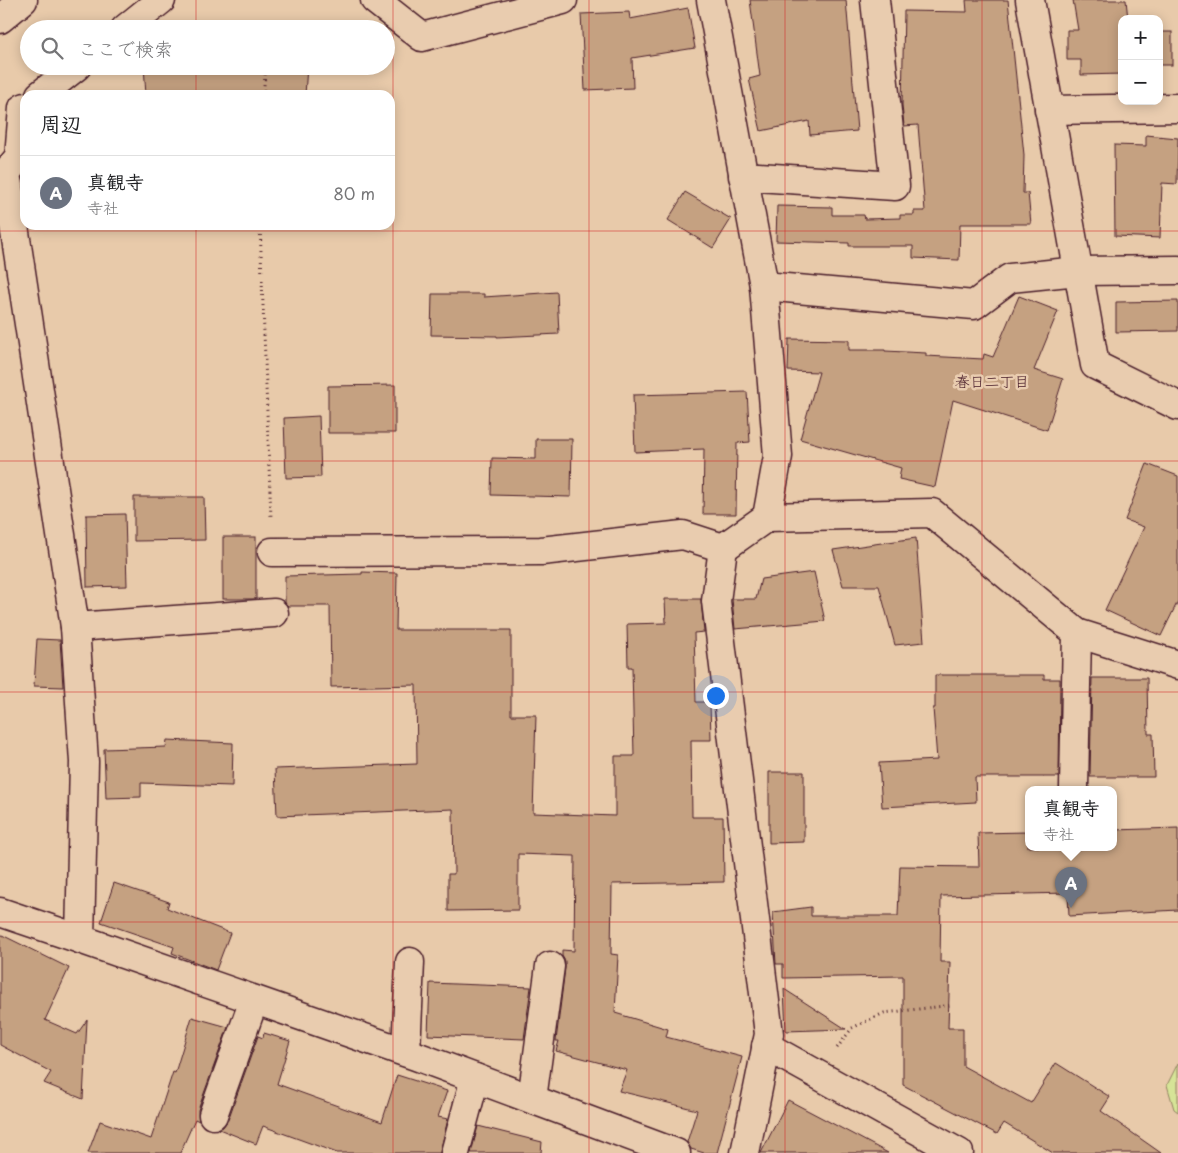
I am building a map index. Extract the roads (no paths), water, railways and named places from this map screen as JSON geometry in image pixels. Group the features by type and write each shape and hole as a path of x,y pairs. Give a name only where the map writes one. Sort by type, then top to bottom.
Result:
{"street":[{"path":"0,19 24,0"},
{"path":"135,20 161,0"},
{"path":"375,0 422,37 563,0"},
{"path":"711,0 764,286 778,456 767,517"},
{"path":"743,176 896,186 875,0"},
{"path":"1030,0 1095,365 1178,406"},
{"path":"47,90 66,75"},
{"path":"1049,110 1178,108"},
{"path":"0,122 20,109"},
{"path":"20,155 3,173 75,627 84,762 80,939"},
{"path":"764,286 974,305 1010,278 1078,271 1178,270"},
{"path":"745,1153 769,1034 716,601 723,548 767,517 932,513 1077,633 1178,665"},
{"path":"272,552 541,551 683,536 723,548"},
{"path":"75,627 274,613"},
{"path":"1074,786 1077,633"},
{"path":"0,912 406,1052 676,1153"},
{"path":"406,1052 410,962"},
{"path":"532,1099 550,966"},
{"path":"213,1115 254,1000"},
{"path":"766,1046 955,1152"},
{"path":"454,1153 475,1078"}],"place":[{"name":"真観寺","path":"1071,908"}],"district":[{"name":"春日二丁目","path":"992,382"}]}
